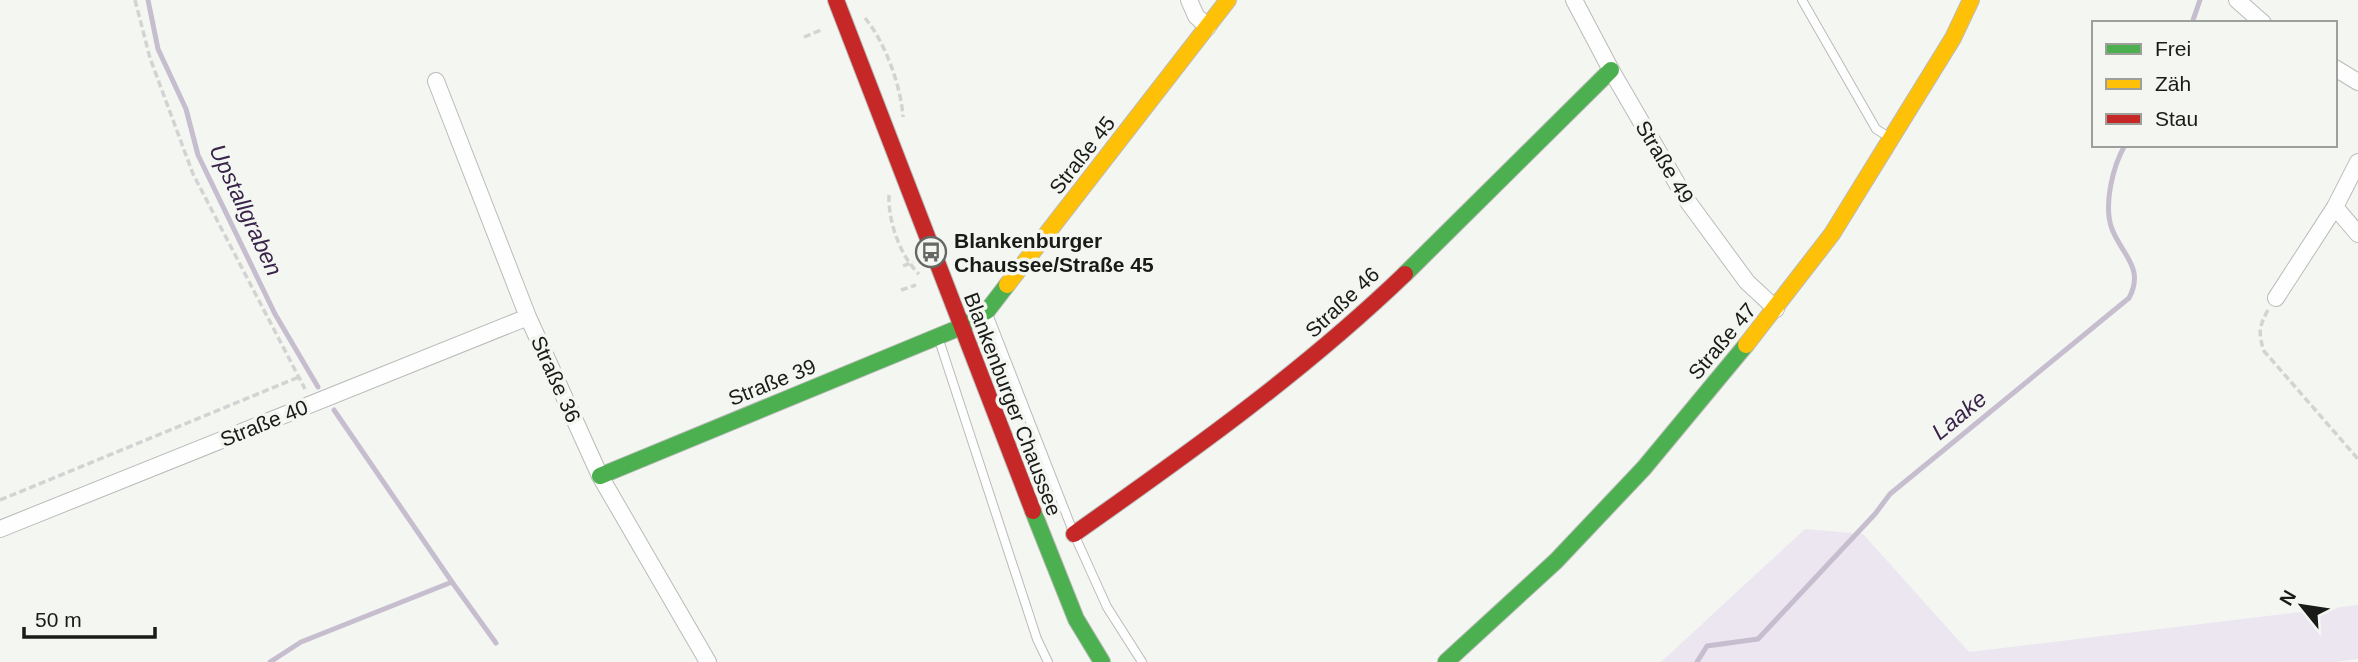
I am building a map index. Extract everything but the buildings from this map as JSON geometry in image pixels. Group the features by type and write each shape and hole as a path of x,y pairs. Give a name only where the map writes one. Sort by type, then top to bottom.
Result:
{"street":[{"name":"Blankenburger Chaussee","path":"836,0 1076,619 1102,662"},
{"path":"1189,0 1196,16 1208,27"},
{"name":"Straße 45","path":"961,327 987,311 1228,0"},
{"name":"Straße 49","path":"1574,0 1686,199 1746,282 1776,309"},
{"name":"Straße 47","path":"1446,662 1556,561 1644,468 1776,309 1832,234 1953,37 1971,0"},
{"path":"2237,0 2261,21"},
{"path":"2337,69 2358,82"},
{"name":"Straße 46","path":"1074,534 1221,431 1318,353 1409,269 1611,70"},
{"name":"Straße 36","path":"436,80 528,317 600,476 708,662"},
{"path":"2276,298 2335,207 2358,162"},
{"path":"2335,207 2358,234"},
{"name":"Straße 40","path":"0,529 528,317"},
{"name":"Straße 39","path":"600,476 961,327"}],"lane":[{"path":"1802,0 1877,129 1892,138"},
{"name":"Blankenburger Chaussee","path":"987,311 1074,534 1107,607 1142,662"},
{"path":"938,337 1033,626 1048,662"}],"path":[{"path":"135,0 150,58 193,174 311,404"},
{"path":"804,37 821,30"},
{"path":"879,55 890,51"},
{"path":"903,266 913,262"},
{"path":"901,290 916,285"},
{"path":"2276,298 2260,325 2264,351 2358,459"},
{"path":"0,500 299,377"}],"shaded area":[{"path":"1805,529 1863,534 1969,652 2358,605 2358,659 2335,662 1661,662"}],"waterway":[{"name":"Upstallgraben","path":"148,0 158,49 186,109 198,155 275,314 318,387"},
{"name":"Laake","path":"2193,21 2200,0"},
{"name":"Laake","path":"1697,662 1707,646 1758,639 1875,514 1890,494 2129,298 2133,287 2133,270 2109,219 2113,174 2124,147"},
{"name":"Upstallgraben","path":"270,662 301,642 452,582 334,410"},
{"path":"452,582 496,643"}],"traffic: fast":[{"path":"1405,274 1611,70"},
{"path":"600,476 961,327 987,311 1007,285"},
{"path":"1446,662 1556,561 1644,468 1746,345"},
{"path":"1033,511 1076,619 1102,662"}],"traffic: slow":[{"path":"1007,285 1228,0"},
{"path":"1746,345 1832,234 1953,38 1971,0"}],"traffic: jam":[{"path":"836,0 1033,511"},
{"path":"1074,534 1286,378 1405,274"}],"place":[{"name":"Blankenburger Chaussee/Straße 45","path":"931,252"}]}
